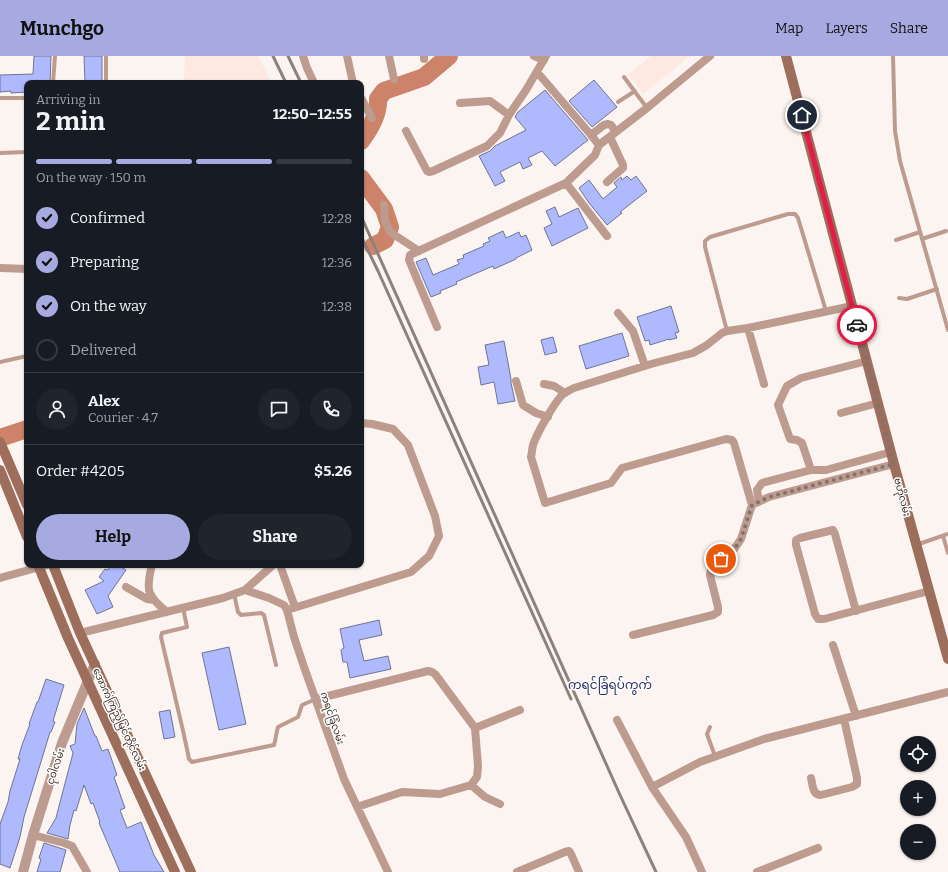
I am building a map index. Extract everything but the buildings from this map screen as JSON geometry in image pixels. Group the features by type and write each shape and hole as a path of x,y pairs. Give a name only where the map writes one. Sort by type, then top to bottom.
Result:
{"main road":[{"name":"ဗဟိုလမ်း","path":"786,56 894,464 948,660"},
{"path":"0,444 24,498"},
{"path":"0,470 24,530"},
{"name":"အောက်ကြည့်မြင်တိုင်လမ်း","path":"43,568 68,638 175,872"},
{"name":"အောက်ကြည့်မြင်တိုင်လမ်း","path":"54,568 80,633 191,872"},
{"path":"165,852 179,847"}],"street":[{"path":"303,56 313,80"},
{"path":"347,56 352,80"},
{"path":"388,56 394,79"},
{"path":"406,131 427,171 429,172 487,146 500,133 509,115 545,58 534,56"},
{"path":"437,327 410,260 410,255 566,183 595,155 599,145 710,56"},
{"path":"537,72 599,145"},
{"path":"460,103 490,101 509,115"},
{"path":"364,103 372,118"},
{"path":"592,135 604,125 611,125 623,168 607,182"},
{"path":"566,183 607,236"},
{"path":"384,205 386,220 390,232 419,251"},
{"path":"0,268 24,269"},
{"path":"756,503 732,440 726,439 622,468 611,483 545,503 532,457 533,444 559,400 565,393 574,388 693,353 727,331 852,306"},
{"path":"618,313 633,331 645,366"},
{"path":"748,328 764,384"},
{"path":"811,470 802,443 797,440 790,439 778,405 787,386 801,378 867,360"},
{"path":"516,381 523,405 548,417"},
{"path":"544,384 554,386 565,393"},
{"path":"841,413 878,403"},
{"path":"245,590 274,600 291,609 411,572 429,556 439,536 435,516 408,445 393,429 364,423"},
{"path":"633,635 713,615 718,612 710,575 712,563 730,556 741,539 756,503 757,490 762,483 811,470 826,470 891,452"},
{"path":"756,503 769,497 894,464"},
{"path":"856,611 833,530 796,540 800,561 815,614 818,619 824,619 856,611 929,591"},
{"path":"0,578 35,568"},
{"path":"151,568 149,592 154,600 167,612"},
{"path":"80,633 223,598 245,590 270,568"},
{"name":"ကရင်ခြံလမ်း","path":"281,568 291,609 294,637 344,779 388,872"},
{"path":"126,587 147,599 154,600"},
{"path":"833,645 856,716"},
{"name":"ငုဝါလမ်း","path":"23,872 33,834 62,743 95,664"},
{"path":"316,699 428,671 435,674 475,728 478,766 477,777 471,785 440,794 402,792 357,808"},
{"path":"652,787 700,762 764,739 948,692"},
{"path":"475,728 520,710"},
{"path":"811,778 814,792 817,795 852,787 857,784 844,719"},
{"path":"617,720 652,787 686,837 702,872"},
{"path":"471,785 485,796 500,804"},
{"path":"33,834 64,843 74,849 87,872"},
{"path":"757,872 818,848"},
{"path":"517,872 565,852 571,854 579,872"}],"lane":[{"path":"54,56 54,80"},
{"path":"106,56 106,80"},
{"path":"893,56 895,132 900,160 948,330"},
{"path":"624,77 647,108"},
{"path":"618,102 635,91"},
{"path":"0,98 24,98"},
{"path":"0,153 24,152"},
{"path":"727,331 704,247 705,241 710,237 788,214 795,214 798,218 826,311"},
{"path":"922,239 946,231"},
{"path":"896,240 920,232"},
{"path":"899,298 907,299 937,289"},
{"path":"0,362 24,358"},
{"path":"916,544 946,535 948,553"},
{"path":"234,594 238,612 241,615 261,613 264,615 276,664"},
{"path":"183,608 187,627 162,633 161,637 189,759 192,762 274,745 278,727 298,717 302,705 316,699"},
{"path":"710,727 707,734 715,756"}],"shaded area":[{"path":"185,56 258,56 270,80 184,80"},
{"path":"651,56 690,56 643,94 628,74"}],"waterway":[{"path":"364,137 373,121 377,110 378,99 384,91 424,77 449,56"},
{"path":"364,182 384,209 390,227 385,240 373,246"},
{"path":"0,438 24,430"}],"railway":[{"path":"273,56 285,80"},
{"path":"288,56 300,80"},
{"path":"364,223 620,795 656,872"},
{"path":"364,242 571,699"}],"way so far":[{"path":"721,559 730,556 741,539 752,505 769,497 894,464 857,325"}],"district":[{"name":"ကရင်ခြံရပ်ကွက်","path":"610,685"}],"route":[{"path":"802,115 857,325"}]}
